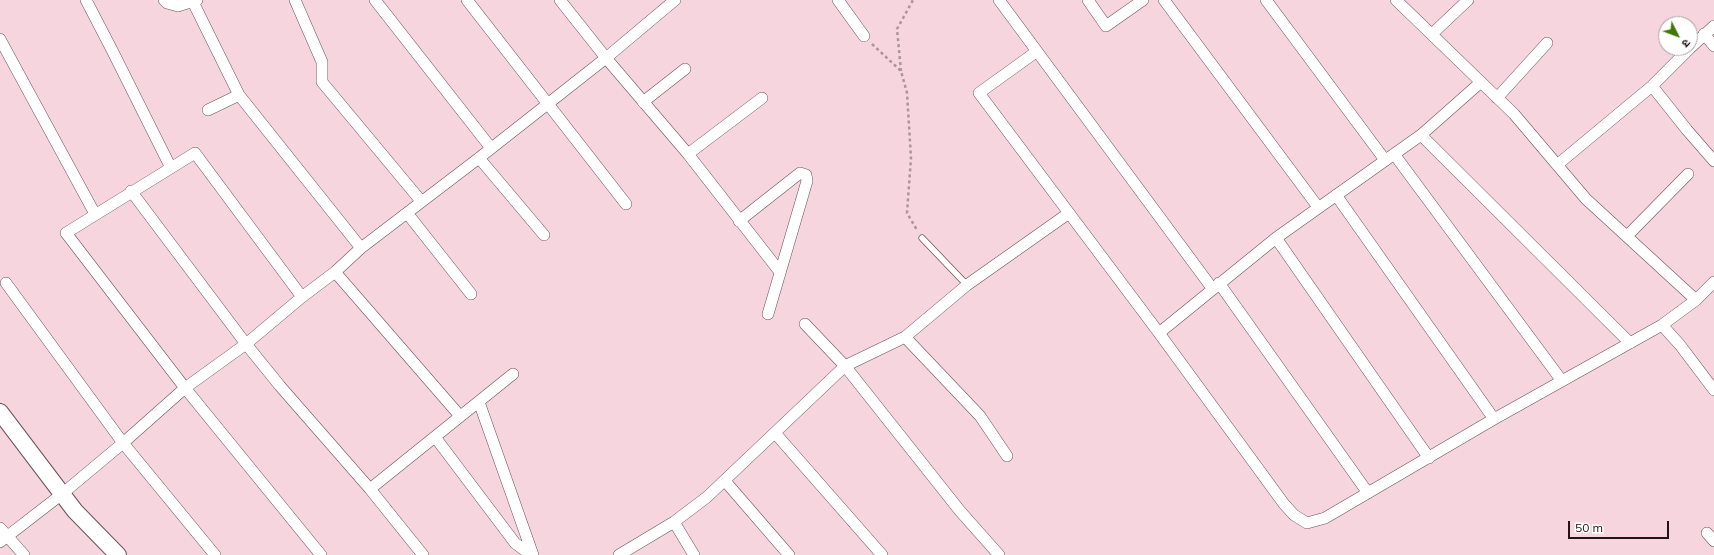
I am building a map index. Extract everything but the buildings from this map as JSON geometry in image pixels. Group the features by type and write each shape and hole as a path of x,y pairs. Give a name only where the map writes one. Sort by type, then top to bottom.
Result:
{"street":[{"path":"86,0 171,168"},
{"path":"164,0 166,3 178,6 195,1 239,95 361,248"},
{"path":"294,0 322,62 322,82 421,201"},
{"path":"375,0 491,148"},
{"path":"467,0 626,204"},
{"path":"560,0 606,58 688,154 780,272"},
{"path":"24,555 2,535 62,494 185,388 246,344 302,297 335,272 361,248 606,58 675,0"},
{"path":"838,0 864,36"},
{"path":"998,0 1215,286 1368,493"},
{"path":"1088,0 1106,26 1144,0"},
{"path":"1164,0 1318,207"},
{"path":"1266,0 1562,381"},
{"path":"1396,0 1514,114 1586,200 1696,300"},
{"path":"1432,34 1468,0"},
{"path":"1698,40 1714,26"},
{"path":"1704,34 1714,46"},
{"path":"0,39 95,214"},
{"path":"1497,98 1547,43"},
{"path":"1036,52 979,93 1159,332 1284,504 1294,515 1308,523 1325,518 1494,419 1662,325 1696,300 1714,282"},
{"path":"1557,165 1652,86 1682,56"},
{"path":"643,102 685,69"},
{"path":"1159,332 1276,238 1421,135 1482,82"},
{"path":"1652,86 1714,161"},
{"path":"208,110 239,95"},
{"path":"688,154 762,98"},
{"path":"1421,135 1630,343"},
{"path":"302,297 195,153 131,191 66,233 185,388 321,555"},
{"path":"479,158 544,235"},
{"path":"739,220 800,173 806,175 807,181 768,314"},
{"path":"1627,236 1688,174"},
{"path":"131,191 246,344 280,386 370,489 423,555"},
{"path":"1336,195 1494,419"},
{"path":"407,213 471,294"},
{"path":"619,555 674,522 725,481 845,366 906,337 967,285 1069,213"},
{"path":"1276,238 1429,458"},
{"path":"335,272 460,416"},
{"path":"6,283 123,443 215,555"},
{"path":"805,324 845,366 960,511 999,555"},
{"path":"1662,325 1680,345 1714,390"},
{"path":"906,337 980,416 1007,456"},
{"path":"370,489 513,374"},
{"path":"479,402 532,555"},
{"path":"0,412 62,494 97,535 118,555"},
{"path":"775,433 882,555"},
{"path":"435,437 515,543 532,555"},
{"path":"725,481 789,555"},
{"path":"674,522 694,555"},
{"path":"97,535 109,555"}],"lane":[{"path":"922,238 967,285"}],"path":[{"path":"913,0 897,29 901,71 907,93 911,158 908,212 922,238"},
{"path":"864,36 901,71"}]}
